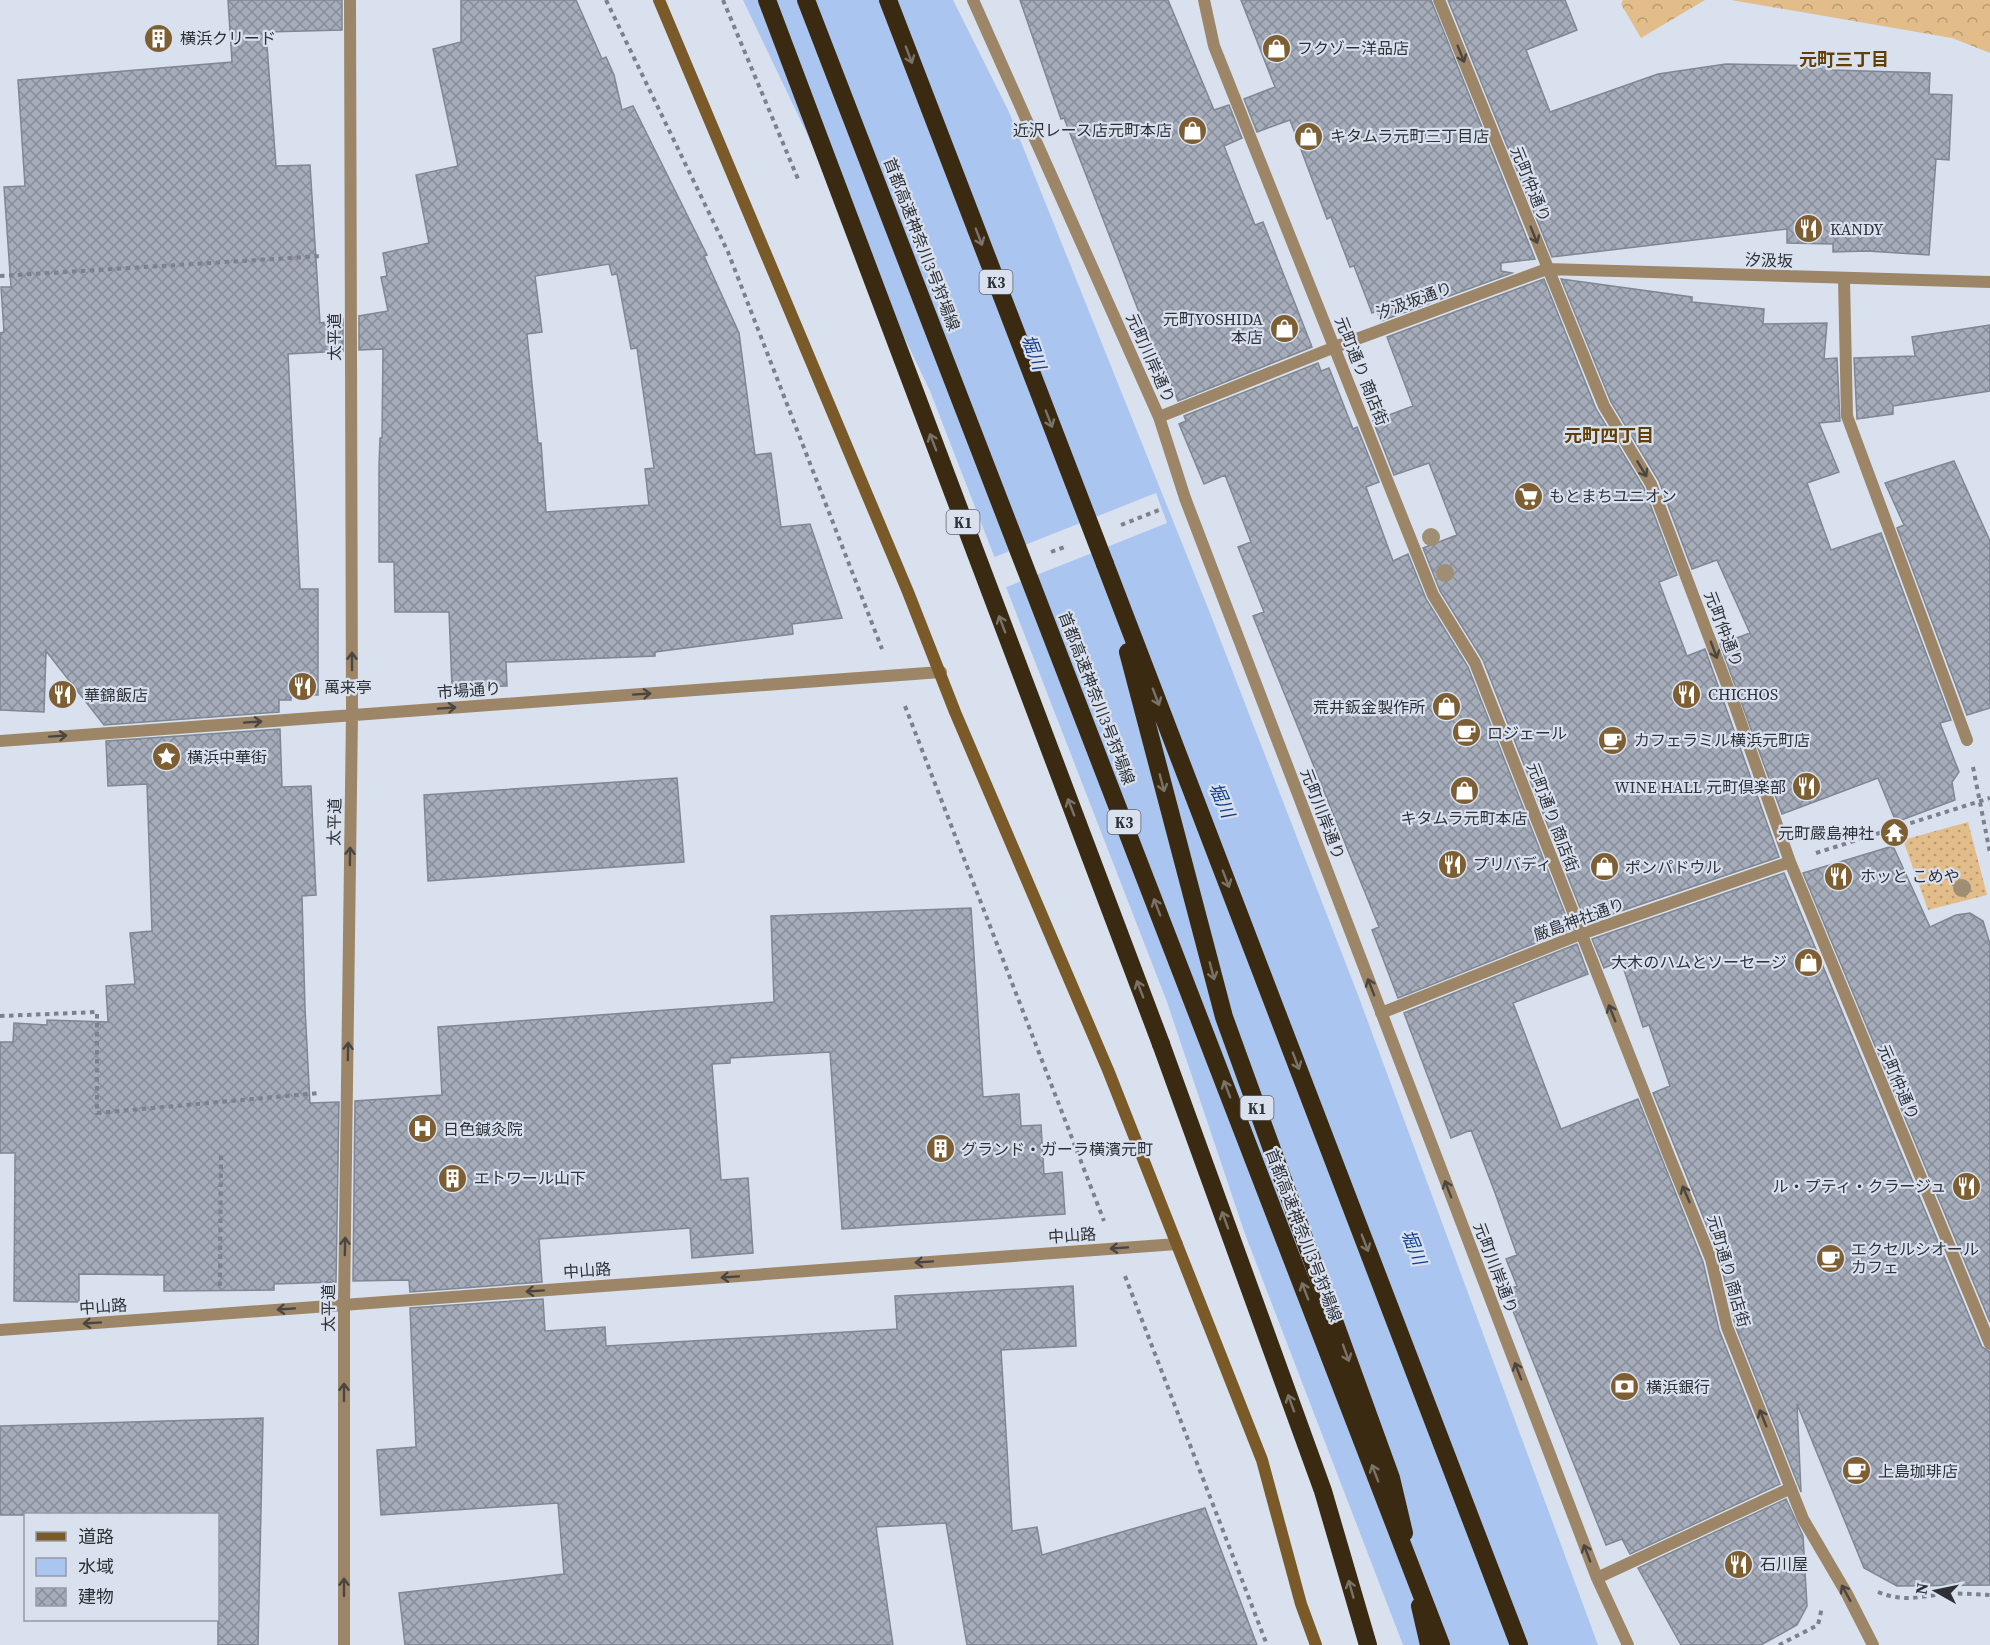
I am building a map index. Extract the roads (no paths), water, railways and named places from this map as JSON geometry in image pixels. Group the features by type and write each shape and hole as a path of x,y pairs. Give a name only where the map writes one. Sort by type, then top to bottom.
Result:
{"highway":[{"name":"K1","path":"767,0 1161,1044 1323,1491 1368,1645"},
{"name":"首都高速神奈川3号狩場線","path":"806,0 1441,1645"},
{"name":"K3","path":"888,0 1519,1645"},
{"name":"K1","path":"1105,564 1224,1017 1391,1478 1429,1645"}],"street":[{"name":"太平道","path":"344,1645 344,1305 352,715 350,0"},
{"path":"659,0 941,672 955,712 1104,1059 1262,1460 1300,1604 1316,1645"},
{"name":"元町川岸通り","path":"973,0 1159,417 1185,498 1381,1013 1597,1578 1628,1645"},
{"name":"元町通り 商店街","path":"1204,0 1214,46 1433,595 1475,663 1581,934 1691,1204 1712,1259 1727,1327 1803,1519 1848,1594 1873,1645"},
{"name":"元町仲通り","path":"1439,0 1604,406 1651,484 1735,706 1790,862 1990,1344"},
{"name":"汐汲坂通り","path":"1159,417 1335,347 1548,269"},
{"name":"汐汲坂","path":"1548,269 1844,280 1990,282"},
{"path":"1844,280 1847,416 1967,740"},
{"name":"市場通り","path":"0,741 941,672"},
{"name":"厳島神社通り","path":"1381,1013 1581,934 1790,862"},
{"name":"中山路","path":"0,1330 1177,1244"},
{"path":"1597,1578 1791,1488"}],"water":[{"name":"堀川","path":"743,0 953,0 1009,112 1208,608 1358,995 1598,1645 1403,1645 1245,1234 1167,1002 930,391"}],"place":[{"name":"横浜クリード","path":"159,38"},
{"name":"フクゾー洋品店","path":"1276,48"},
{"name":"近沢レース店元町本店","path":"1193,130"},
{"name":"キタムラ元町三丁目店","path":"1309,136"},
{"name":"KANDY","path":"1809,229"},
{"name":"元町YOSHIDA 本店","path":"1284,328"},
{"name":"もとまちユニオン","path":"1528,496"},
{"name":"萬来亭","path":"303,687"},
{"name":"CHICHOS","path":"1687,694"},
{"name":"華錦飯店","path":"63,695"},
{"name":"荒井鈑金製作所","path":"1446,707"},
{"name":"ロジェール","path":"1466,733"},
{"name":"カフェラミル横浜元町店","path":"1613,740"},
{"name":"横浜中華街","path":"166,757"},
{"name":"WINE HALL 元町倶楽部","path":"1807,787"},
{"name":"キタムラ元町本店","path":"1464,790"},
{"name":"元町嚴島神社","path":"1895,833"},
{"name":"プリバディ","path":"1452,864"},
{"name":"ポンパドウル","path":"1604,867"},
{"name":"ホッと こめや","path":"1839,876"},
{"name":"大木のハムとソーセージ","path":"1808,962"},
{"name":"日色鍼灸院","path":"422,1129"},
{"name":"グランド・ガーラ横濱元町","path":"940,1149"},
{"name":"エトワール山下","path":"453,1178"},
{"name":"ル・プティ・クラージュ","path":"1967,1186"},
{"name":"エクセルシオール カフェ","path":"1830,1258"},
{"name":"横浜銀行","path":"1625,1387"},
{"name":"上島珈琲店","path":"1857,1471"},
{"name":"石川屋","path":"1739,1564"}],"district":[{"name":"元町三丁目","path":"1844,59"},
{"name":"元町四丁目","path":"1609,435"}]}
